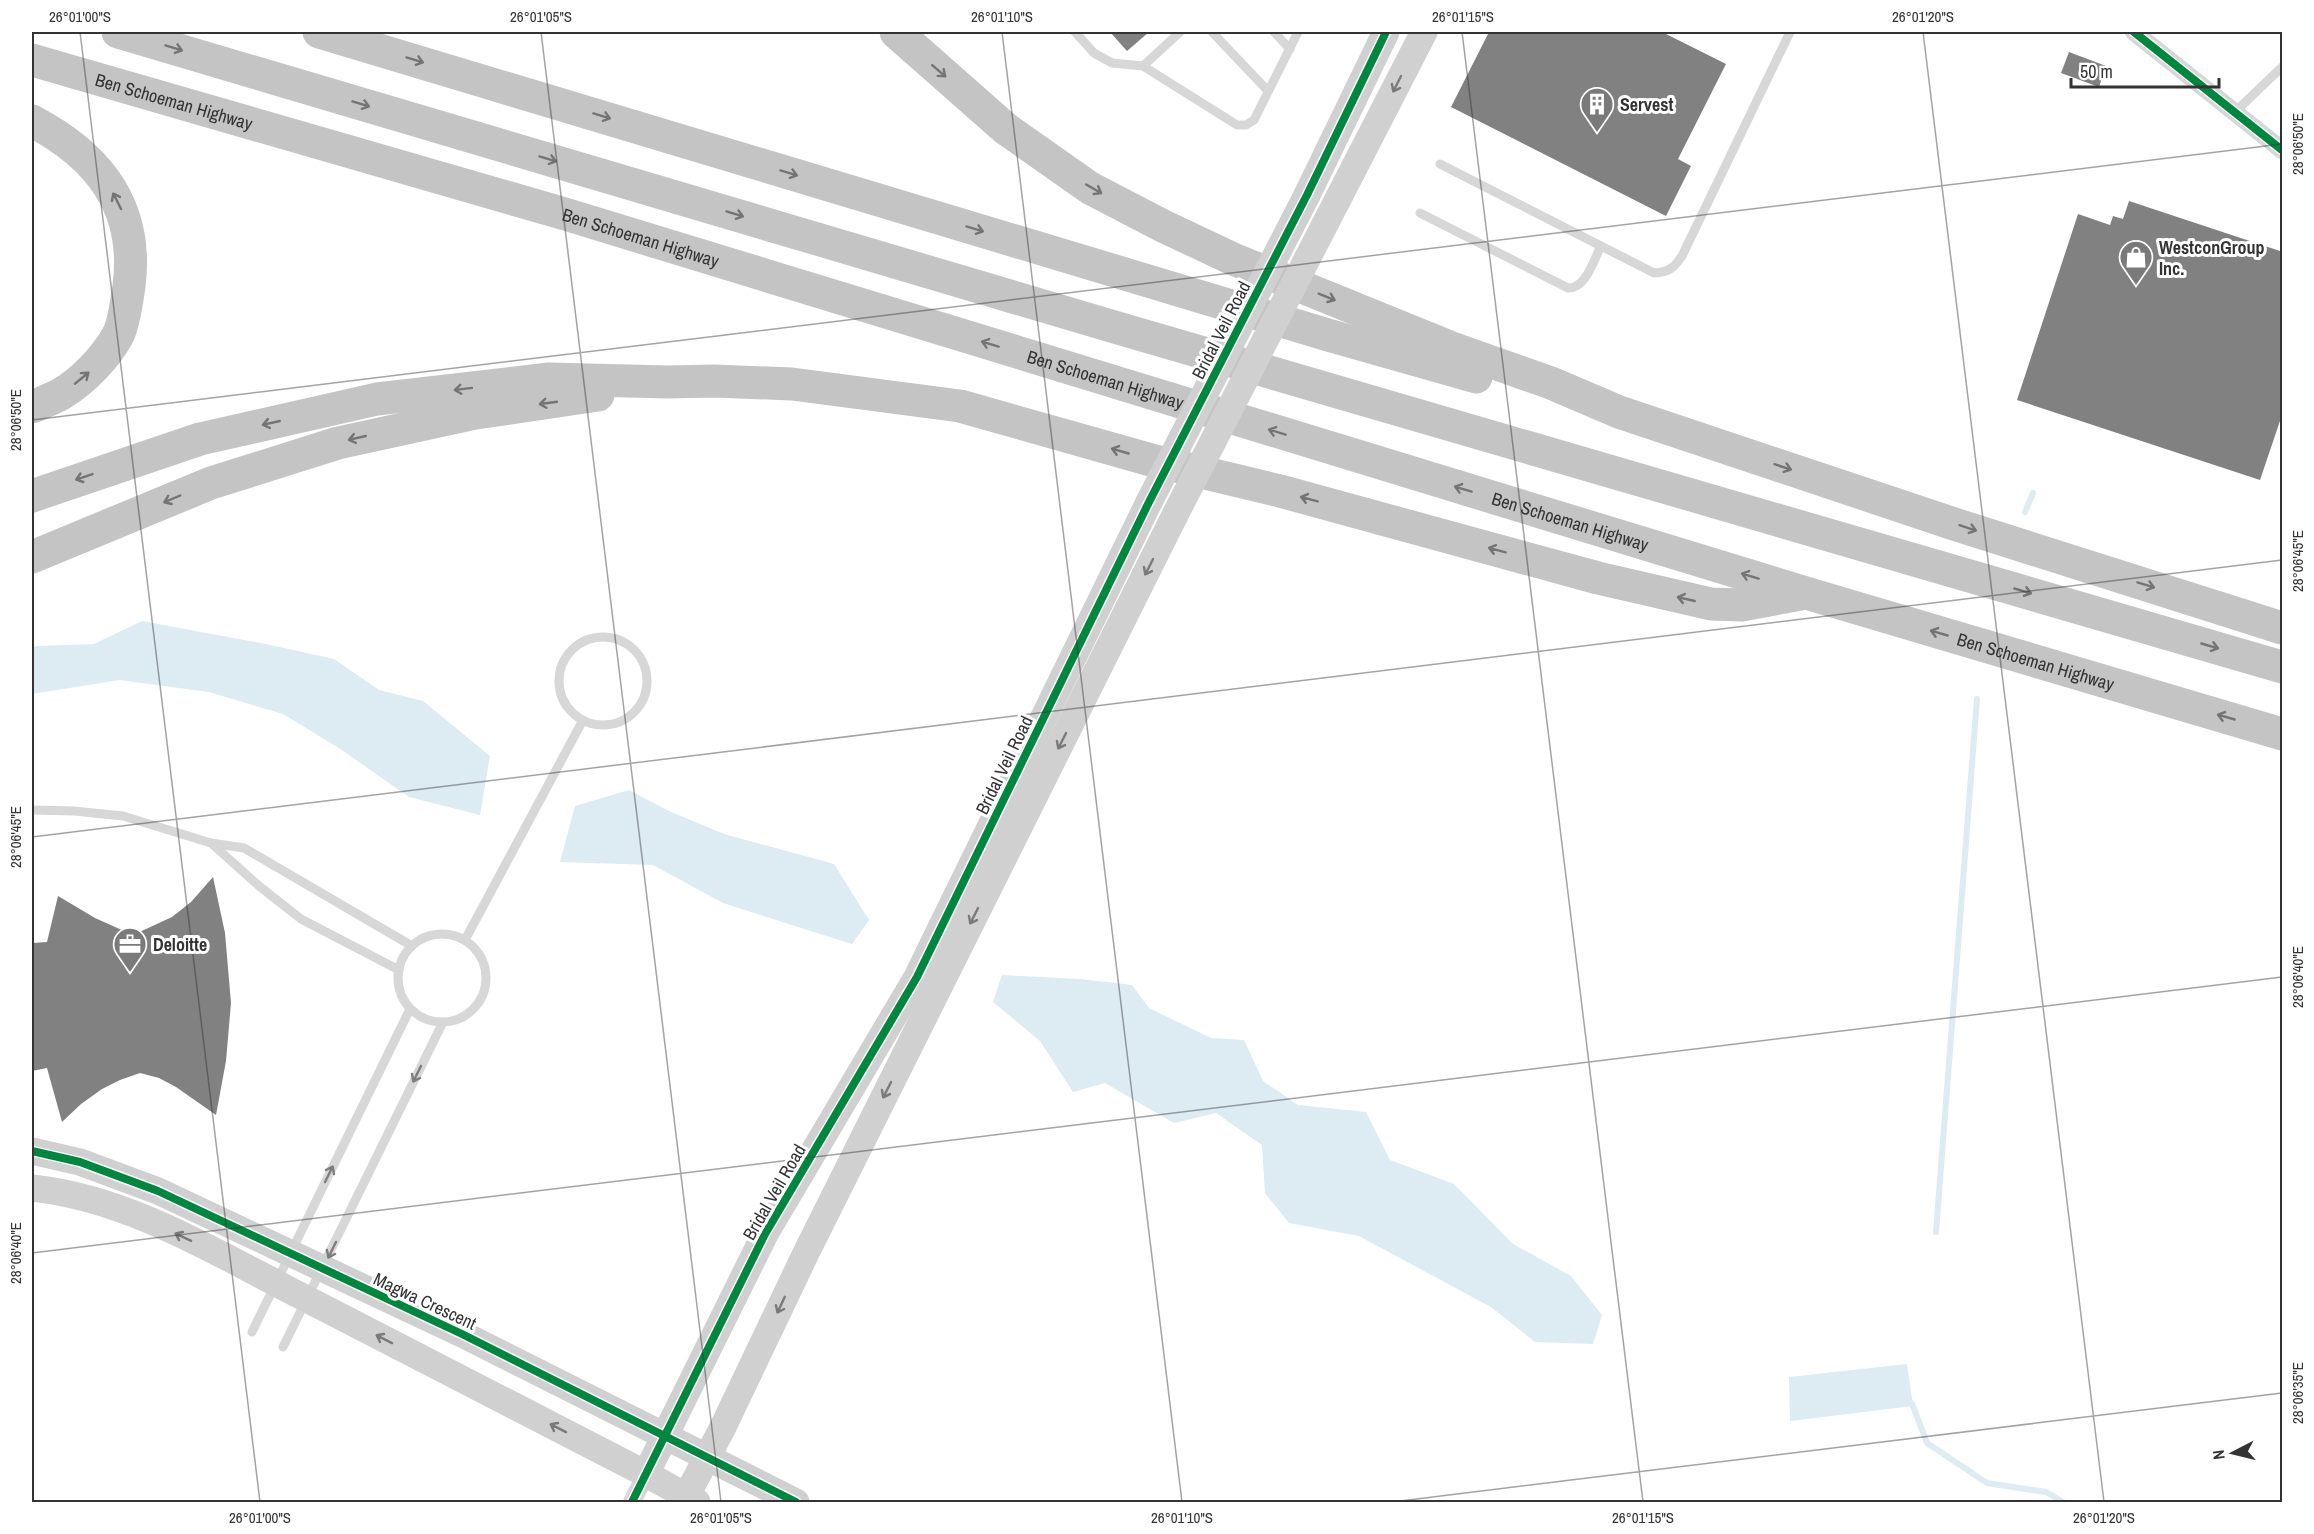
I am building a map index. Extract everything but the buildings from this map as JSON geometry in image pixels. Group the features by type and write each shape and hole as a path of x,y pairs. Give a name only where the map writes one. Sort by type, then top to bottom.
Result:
{"highway":[{"path":"118,32 1100,323 2283,667"},
{"path":"319,32 1328,334 1727,449"},
{"path":"896,32 1006,129 1090,188 1233,259 1452,348 1551,383 1619,412 2283,628"},
{"name":"Ben Schoeman Highway","path":"32,60 565,214 1806,593 2283,734"},
{"path":"32,121 70,144 97,171 117,198 129,232 132,263 119,334 93,368 61,394 32,407"},
{"path":"32,496 200,439 376,399 549,379 792,384 960,406 1151,460 1280,491 1598,578 1711,604 1742,605 1806,593"},
{"path":"32,557 211,483 338,443 477,413 570,400 668,382"}],"street":[{"name":"Bridal Veil Road","path":"632,1503 663,1436 765,1234 917,977 1149,502 1307,195 1386,32"},
{"path":"32,1188 90,1199 147,1220 236,1261 646,1474 689,1501 706,1459 811,1242 1175,515 1424,32"},
{"path":"2134,32 2283,150"},
{"name":"Magwa Crescent","path":"32,1151 80,1162 158,1191 462,1334 796,1503"}],"lane":[{"path":"1075,32 1094,53 1112,63 1143,66 1237,125 1246,125 1254,120 1298,32"},
{"path":"1143,66 1180,32"},
{"path":"1212,32 1268,91"},
{"path":"1274,32 1290,49"},
{"path":"1440,164 1653,273 1666,272 1674,268 1682,256 1790,32"},
{"path":"2235,112 2283,67"},
{"path":"1420,213 1572,289 1581,284 1601,246"},
{"path":"612,637 626,643 638,653 645,666 648,681 645,696 638,709 626,719 612,724 597,725 583,720 568,706 560,687 560,673 565,659 585,640 612,637"},
{"path":"465,940 583,720"},
{"path":"32,810 123,816 211,843 230,844 258,855 412,946"},
{"path":"211,843 259,886 301,919 399,970"},
{"path":"437,934 451,935 465,940 476,950 484,963 486,978 484,993 476,1006 465,1016 451,1022 436,1022 410,1009 398,984 399,970 412,946 423,938 437,934"},
{"path":"252,1332 410,1009"},
{"path":"283,1347 443,1022"}],"shaded area":[{"path":"142,621 334,659 379,690 423,701 490,756 480,815 409,797 339,748 283,714 209,692 119,680 32,694 32,648 94,644"},
{"path":"629,790 669,811 724,834 834,864 869,920 852,944 723,903 653,865 560,862 575,806"},
{"path":"1002,975 1081,979 1132,985 1149,1008 1211,1038 1244,1040 1263,1081 1298,1105 1366,1112 1390,1160 1454,1184 1513,1244 1571,1276 1602,1315 1593,1344 1535,1342 1491,1307 1359,1236 1289,1223 1265,1193 1262,1145 1216,1113 1174,1123 1105,1083 1073,1092 1040,1041 993,1002"},
{"path":"1907,1364 1913,1406 1790,1421 1789,1377"}],"waterway":[{"path":"2025,512 2033,493"},
{"path":"1936,1232 1977,699"},
{"path":"1909,1400 1927,1443 1987,1483 2046,1492 2063,1502"}],"cycle path":[{"path":"632,1502 765,1234 917,977 1149,502 1307,195 1386,32"},
{"path":"2134,32 2282,150"},
{"path":"32,1151 80,1162 158,1191 462,1334 796,1502"}],"place":[{"name":"Servest","path":"1597,133"},
{"name":"WestconGroup Inc.","path":"2136,286"},
{"name":"Deloitte","path":"130,973"}]}
